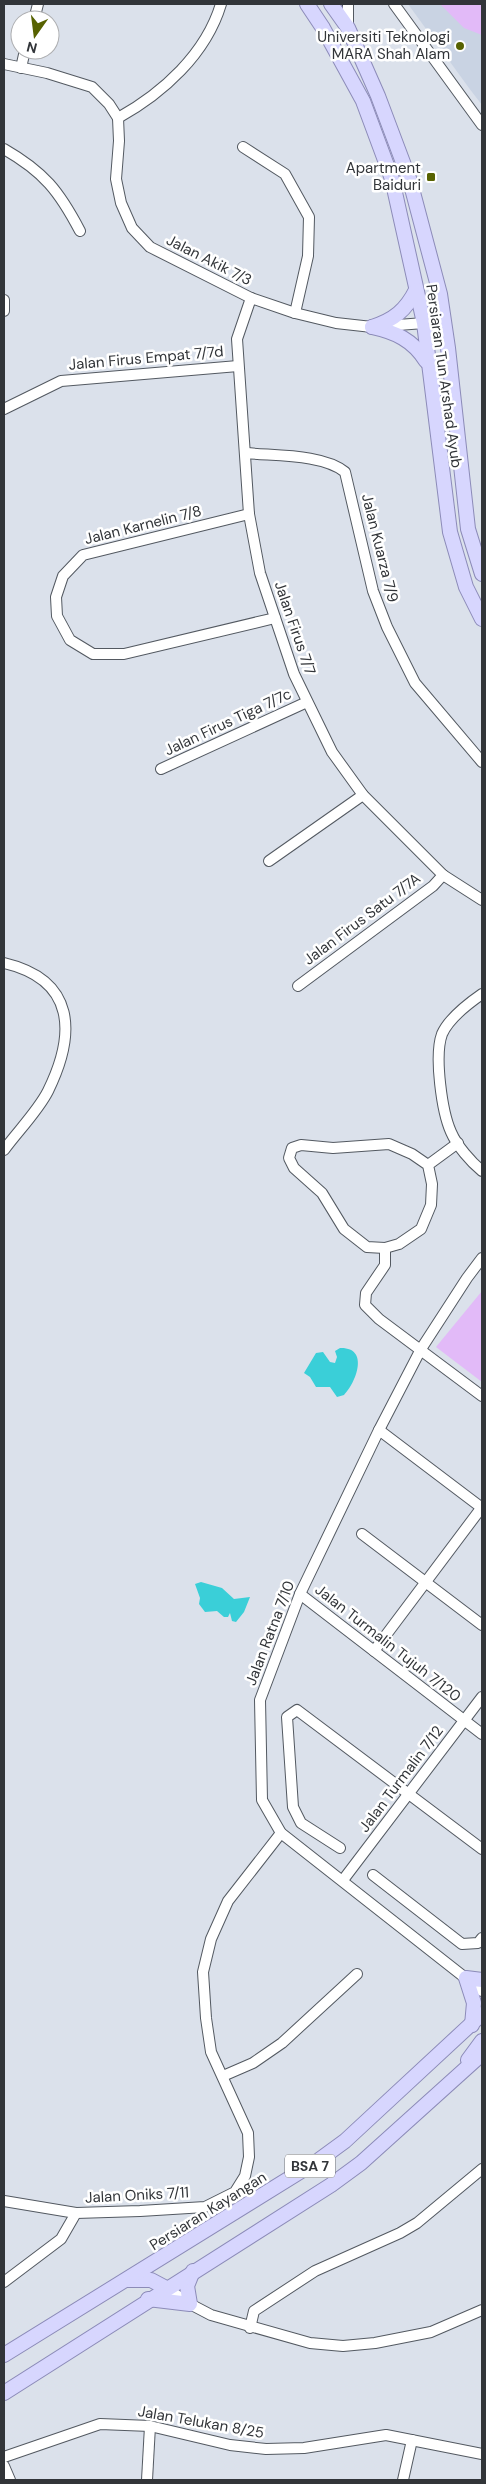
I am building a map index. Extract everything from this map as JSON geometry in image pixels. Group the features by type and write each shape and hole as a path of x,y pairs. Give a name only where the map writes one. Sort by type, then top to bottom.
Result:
{"main road":[{"name":"Persiaran Tun Arshad Ayub","path":"307,4 324,28 363,101 392,179 424,323 450,532 466,587 482,619"},
{"name":"Persiaran Tun Arshad Ayub","path":"331,4 348,28 378,96 410,181 436,278 448,348 468,529 482,574"},
{"path":"372,327 386,322 399,314 409,304 416,290"},
{"path":"372,327 395,333 411,343 419,350 428,364"},
{"path":"472,2025 474,2003 466,1978 482,1980"},
{"name":"Persiaran Kayangan","path":"4,2355 319,2160 345,2141 482,2014"},
{"path":"454,2079 482,2041"},
{"name":"BSA 7","path":"4,2392 148,2299 331,2185 361,2163 482,2054"},
{"path":"148,2299 190,2304 186,2286 193,2271"},
{"path":"128,2280 151,2280 166,2288"}],"street":[{"path":"4,64 92,87 109,104 118,118 137,107 191,61 215,24 221,4"},
{"path":"348,4 348,28"},
{"path":"394,4 482,125"},
{"path":"21,68 23,60"},
{"name":"Jalan Akik 7/3","path":"118,118 120,141 116,179 121,203 132,228 150,247 251,298 295,313 336,323 372,327 424,323"},
{"path":"243,147 285,174 309,217 308,256 295,313"},
{"path":"4,149 27,162 52,185 80,232"},
{"path":"424,323 433,311 436,278"},
{"name":"Jalan Firus 7/7","path":"251,298 237,338 249,514 260,573 294,674 332,752 363,795 443,875 482,900"},
{"path":"4,300 4,311"},
{"name":"Jalan Firus Empat 7/7d","path":"4,409 61,380 238,366"},
{"name":"Jalan Kuarza 7/9","path":"246,453 322,461 335,464 345,472 366,562 387,627 416,683 482,762"},
{"name":"Jalan Karnelin 7/8","path":"249,514 83,555 63,576 56,596 57,616 70,640 93,654 124,654 275,618"},
{"name":"Jalan Firus Tiga 7/7c","path":"161,769 307,702"},
{"path":"269,861 363,795"},
{"name":"Jalan Firus Satu 7/7A","path":"298,986 433,886 443,875"},
{"path":"4,963 21,967 39,976 52,988 62,1004 66,1023 64,1049 47,1092 4,1150"},
{"path":"482,994 455,1017 443,1034 440,1047 444,1107 451,1133 474,1164 482,1171"},
{"path":"428,1165 458,1143"},
{"path":"389,1144 412,1154 428,1165 432,1184 431,1206 421,1228 399,1244 384,1248 367,1246 344,1229 322,1194 294,1168 289,1158 292,1148 301,1145 333,1148 389,1144"},
{"path":"384,1248 385,1265 366,1292 365,1305 379,1319 482,1396"},
{"name":"Jalan Ratna 7/10","path":"482,1258 421,1349 379,1430 300,1594 260,1700 262,1800 281,1833 482,1991"},
{"path":"374,1651 482,1507 379,1430"},
{"path":"362,1534 482,1626"},
{"name":"Jalan Turmalin Tujuh 7/120","path":"300,1594 482,1734"},
{"name":"Jalan Turmalin 7/12","path":"343,1880 482,1697"},
{"path":"340,1848 301,1823 293,1807 287,1717 297,1710 482,1849"},
{"name":"Jalan Oniks 7/11","path":"4,2201 76,2213 205,2207 236,2192 246,2176 249,2157 248,2132 211,2052 206,2018 204,1972 211,1939 228,1901 281,1833"},
{"path":"373,1875 462,1944 478,1944 482,1938"},
{"path":"223,2076 253,2063 282,2043 357,1974"},
{"path":"250,2328 254,2311 315,2271 400,2233 417,2223 482,2169"},
{"path":"4,2282 61,2239 76,2213"},
{"path":"166,2288 211,2315 250,2328 310,2344 343,2346 375,2343 431,2332 482,2310"},
{"name":"Jalan Telukan 8/25","path":"4,2457 100,2424 150,2426 230,2445 266,2449 304,2448 386,2435 482,2454"},
{"path":"147,2480 150,2426"},
{"path":"403,2480 412,2440"},
{"path":"4,2466 10,2480"}],"shaded area":[{"name":"Universiti Teknologi MARA Shah Alam","path":"408,4 482,4 482,105 469,88"},
{"path":"440,4 482,4 482,35 464,28"},
{"path":"482,1291 482,1382 436,1347"}],"water":[{"path":"340,1348 349,1349 355,1353 358,1359 358,1367 349,1389 344,1395 337,1397 330,1387 316,1387 310,1377 304,1373 316,1353 323,1352 330,1362 335,1363 337,1357 335,1351"},
{"path":"201,1582 222,1588 234,1599 250,1597 244,1612 236,1622 232,1621 230,1613 228,1617 224,1617 217,1611 205,1612 199,1604 200,1598 195,1584"}],"place":[{"name":"Universiti Teknologi MARA Shah Alam","path":"460,46"},
{"name":"Apartment Baiduri","path":"431,177"}]}
